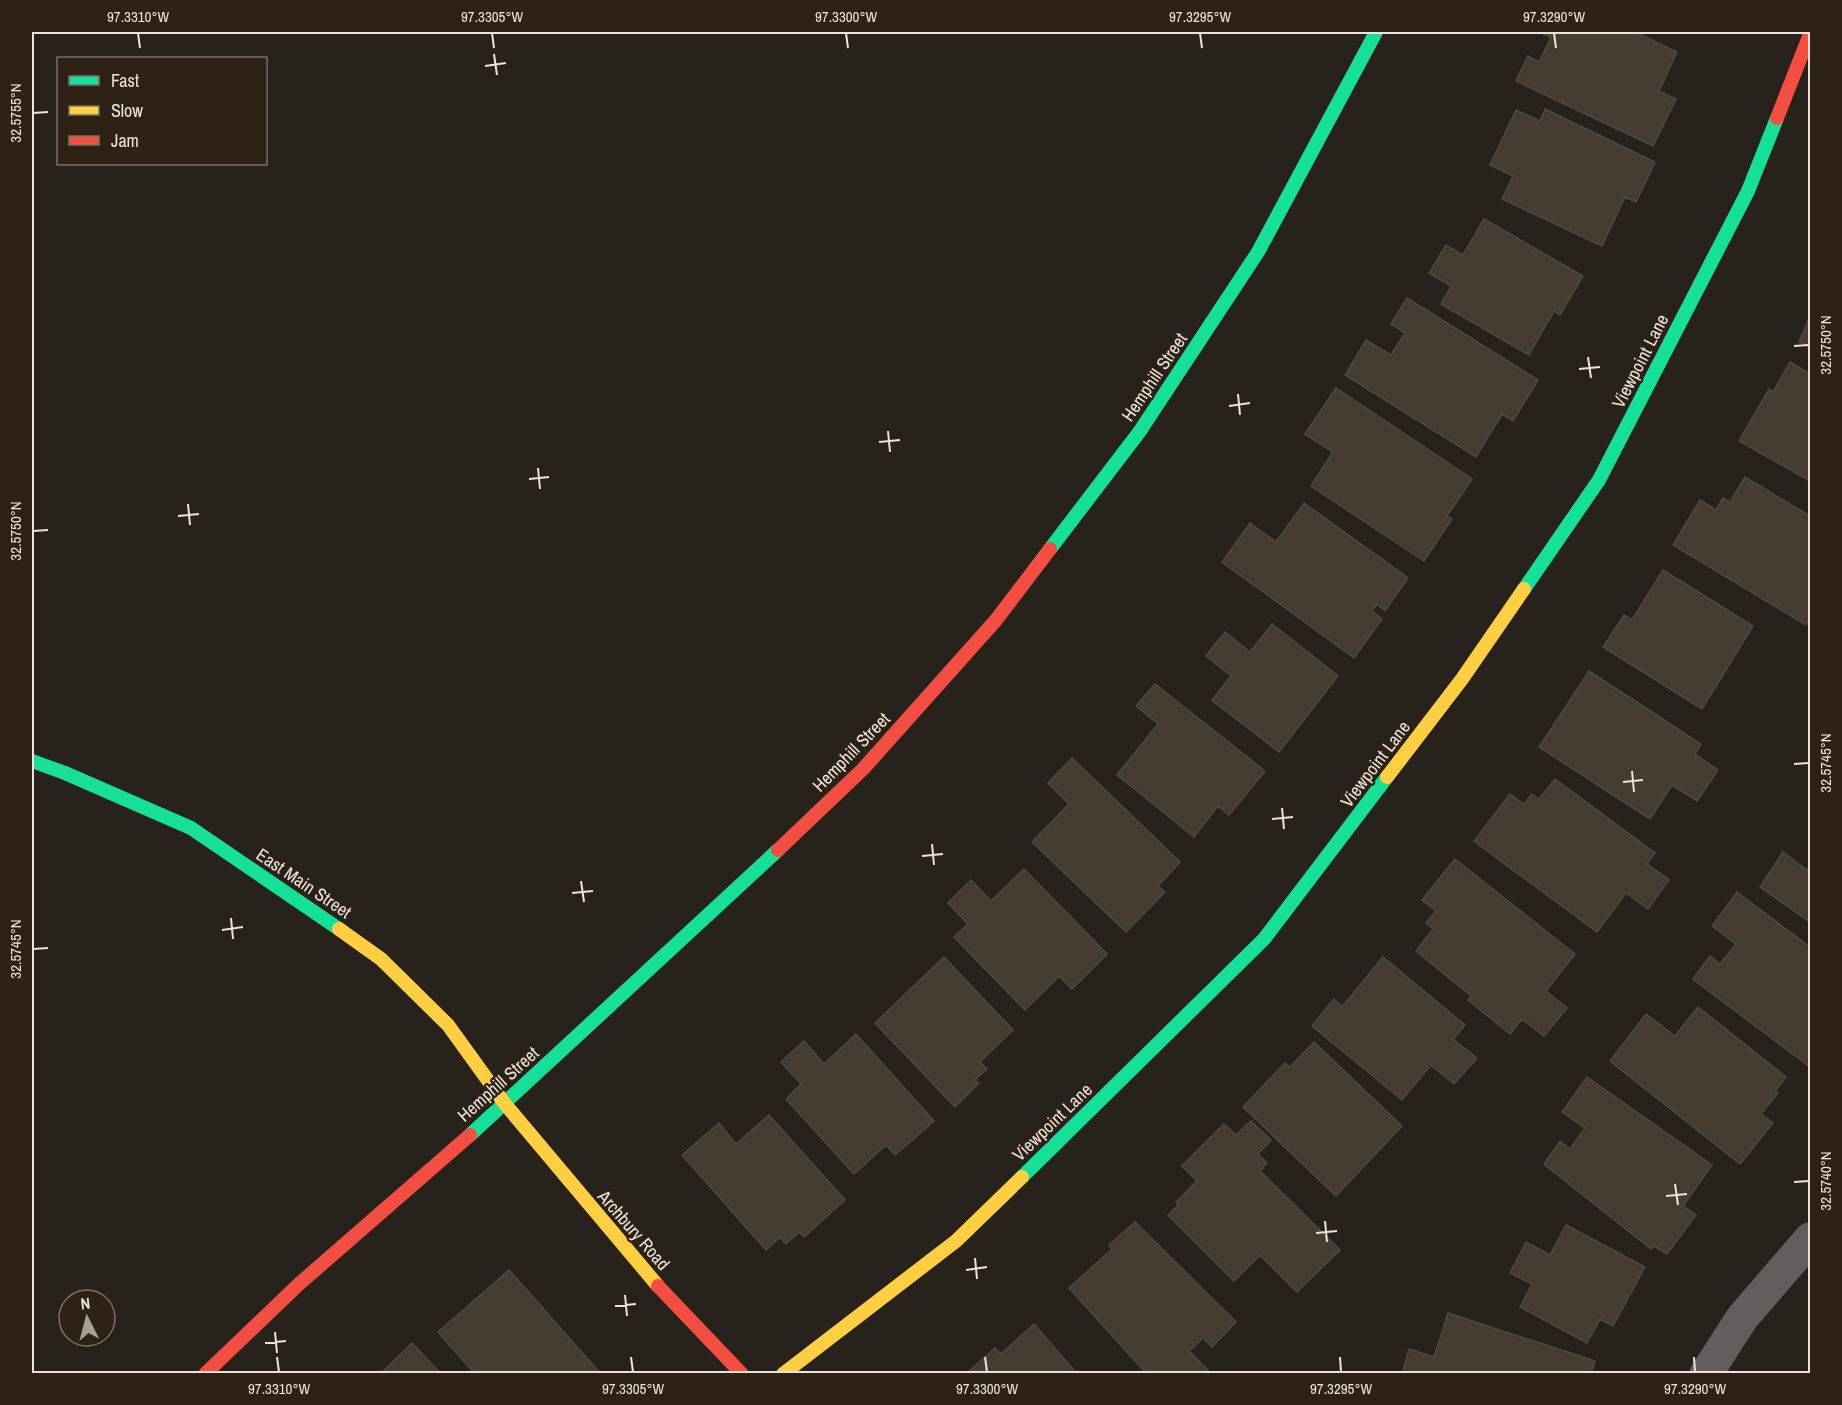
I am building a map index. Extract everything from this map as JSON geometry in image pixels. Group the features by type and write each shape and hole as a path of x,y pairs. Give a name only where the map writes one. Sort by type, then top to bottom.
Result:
{"street":[{"name":"Hemphill Street","path":"205,1374 299,1284 505,1104 863,769 996,620 1140,431 1258,252 1376,32"},
{"name":"Viewpoint Lane","path":"783,1374 956,1241 1271,930 1462,679 1599,480 1748,191 1810,34"},
{"name":"East Main Street","path":"32,762 65,773 191,828 293,896 381,959 448,1025 505,1104"},
{"name":"Archbury Road","path":"505,1104 640,1266 742,1374"},
{"path":"1706,1374 1742,1318 1810,1239"}],"building":[{"path":"1538,32 1635,32 1677,52 1659,91 1676,99 1653,146 1516,81 1528,56 1539,62 1551,37"},
{"path":"1545,109 1655,162 1636,202 1625,197 1602,246 1502,199 1513,176 1490,165 1516,110 1540,121"},
{"path":"1484,219 1583,276 1560,315 1554,311 1529,355 1441,304 1451,286 1429,273 1446,245 1463,255"},
{"path":"1407,298 1538,380 1513,421 1502,414 1476,457 1345,375 1366,340 1391,355 1405,333 1391,324"},
{"path":"1810,316 1810,347 1799,342"},
{"path":"1790,362 1810,374 1810,481 1739,441 1769,389 1773,392"},
{"path":"1336,388 1472,479 1447,516 1452,519 1424,561 1311,486 1333,452 1305,434"},
{"path":"1745,477 1810,516 1810,617 1806,625 1673,545 1700,500 1716,510 1723,498 1730,502"},
{"path":"1304,503 1408,578 1385,611 1377,604 1372,611 1382,619 1354,658 1222,562 1250,523 1276,542"},
{"path":"1663,570 1753,626 1702,709 1603,647 1624,615 1632,620"},
{"path":"1272,624 1338,676 1279,752 1212,700 1231,676 1206,656 1225,632 1250,652"},
{"path":"1589,671 1701,744 1695,754 1718,770 1697,801 1672,785 1650,819 1539,747"},
{"path":"1155,684 1265,771 1229,815 1218,806 1194,837 1117,775 1158,724 1136,706"},
{"path":"1072,758 1180,862 1158,886 1165,892 1126,932 1032,842 1069,804 1048,783"},
{"path":"1555,779 1655,853 1647,864 1669,880 1648,909 1626,893 1597,932 1474,841 1510,794 1524,804 1532,794 1539,799"},
{"path":"1783,852 1807,870 1810,865 1810,922 1760,887"},
{"path":"1455,859 1575,954 1546,991 1567,1008 1544,1036 1522,1019 1510,1034 1468,1000 1471,996 1416,951 1433,929 1426,923 1436,911 1422,900"},
{"path":"1024,869 1107,954 1072,989 1059,976 1025,1010 954,937 968,924 948,903 971,880 991,901"},
{"path":"1737,892 1810,947 1810,1067 1693,979 1710,956 1720,964 1736,944 1712,926"},
{"path":"944,957 1013,1030 980,1062 987,1069 975,1080 979,1083 955,1107 875,1023"},
{"path":"1383,957 1465,1025 1453,1039 1477,1058 1454,1084 1431,1065 1402,1100 1312,1026 1334,999 1342,1007"},
{"path":"1698,1007 1786,1077 1775,1091 1778,1093 1761,1114 1773,1123 1740,1164 1610,1061 1646,1014 1675,1036"},
{"path":"856,1034 934,1121 895,1155 886,1145 854,1174 786,1099 801,1084 781,1062 804,1041 824,1064"},
{"path":"1314,1042 1402,1126 1336,1196 1243,1107 1285,1063 1290,1067"},
{"path":"1587,1077 1712,1165 1683,1206 1696,1215 1667,1254 1654,1246 1651,1249 1544,1164 1560,1141 1570,1149 1585,1128 1562,1112"},
{"path":"769,1115 845,1200 804,1237 799,1232 786,1244 780,1237 766,1250 682,1155 719,1123 736,1144"},
{"path":"1251,1121 1271,1140 1258,1154 1267,1163 1260,1171 1340,1250 1297,1292 1260,1255 1234,1281 1168,1215 1178,1205 1176,1202 1197,1181 1182,1166 1224,1124 1236,1135"},
{"path":"1135,1222 1236,1322 1212,1347 1203,1338 1189,1351 1208,1370 1205,1374 1147,1374 1069,1288 1112,1249 1109,1245"},
{"path":"1566,1225 1645,1267 1613,1326 1600,1319 1587,1343 1520,1307 1532,1284 1510,1273 1526,1242 1550,1255"},
{"path":"509,1270 601,1374 475,1374 438,1332"},
{"path":"1448,1313 1595,1361 1591,1374 1402,1374 1409,1349 1434,1357"},
{"path":"1034,1324 1077,1374 966,1374 995,1348 1001,1354"},
{"path":"412,1343 441,1374 380,1374"}],"traffic: fast":[{"path":"1050,549 1140,431 1258,252 1376,32"},
{"path":"1524,589 1599,480 1748,191 1777,118"},
{"path":"32,761 191,828 339,929"},
{"path":"1022,1177 1264,939 1387,777"},
{"path":"470,1135 778,850"}],"traffic: slow":[{"path":"1387,777 1462,679 1524,589"},
{"path":"339,929 381,959 448,1025 505,1104 658,1286"},
{"path":"783,1374 956,1241 1022,1177"}],"traffic: jam":[{"path":"1777,118 1810,34"},
{"path":"778,850 863,769 996,620 1050,549"},
{"path":"205,1374 299,1284 470,1135"},
{"path":"658,1286 742,1374"}]}
